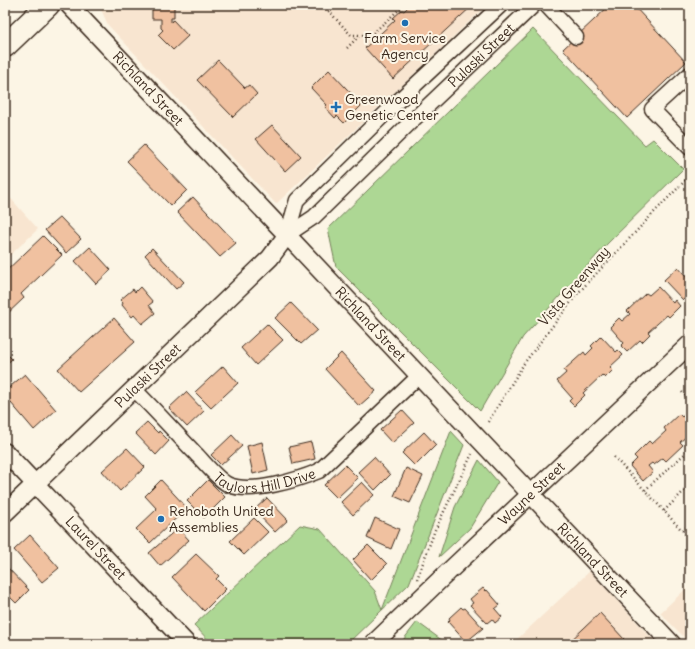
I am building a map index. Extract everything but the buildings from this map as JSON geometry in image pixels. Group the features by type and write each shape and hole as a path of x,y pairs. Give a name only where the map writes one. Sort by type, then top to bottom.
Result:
{"highway":[{"path":"5,46 48,5"}],"street":[{"name":"Richland Street","path":"69,5 672,644"},
{"name":"Pulaski Street","path":"287,235 297,200 501,5"},
{"name":"Pulaski Street","path":"5,513 36,485 270,258 287,235 314,217 534,5"},
{"path":"546,5 576,37"},
{"path":"687,145 652,109 690,74"},
{"name":"Wayne Street","path":"373,644 690,344"},
{"name":"Taylors Hill Drive","path":"134,389 211,470 228,485 240,488 251,488 302,478 319,471 419,376"},
{"name":"Laurel Street","path":"5,452 187,644"}],"path":[{"path":"323,5 351,35 371,35 404,5"},
{"path":"347,48 361,35"},
{"name":"Vista Greenway","path":"488,422 525,362 578,293 690,176"},
{"path":"682,392 690,401"},
{"path":"645,490 690,449"},
{"path":"417,579 435,530 473,452"},
{"path":"614,457 690,539"},
{"path":"664,511 686,489"},
{"path":"683,531 690,524"}],"shaded area":[{"path":"99,5 487,5 276,204 108,25"},
{"path":"5,192 38,229 5,260"},
{"path":"590,571 657,644 512,644"},
{"path":"690,585 690,643 660,613"}],"green space":[{"path":"533,29 645,145 653,139 683,169 607,244 523,337 480,411 336,267 328,229"},
{"path":"451,431 464,445 409,584 347,644 212,644 194,625 300,525 320,529 375,591 382,610"},
{"path":"479,460 498,482 470,528 439,557 455,507"},
{"path":"417,622 447,644 400,644"}],"place":[{"name":"Farm Service Agency","path":"405,23"},
{"name":"Greenwood Genetic Center","path":"336,107"},
{"name":"Rehoboth United Assemblies","path":"161,519"}]}
